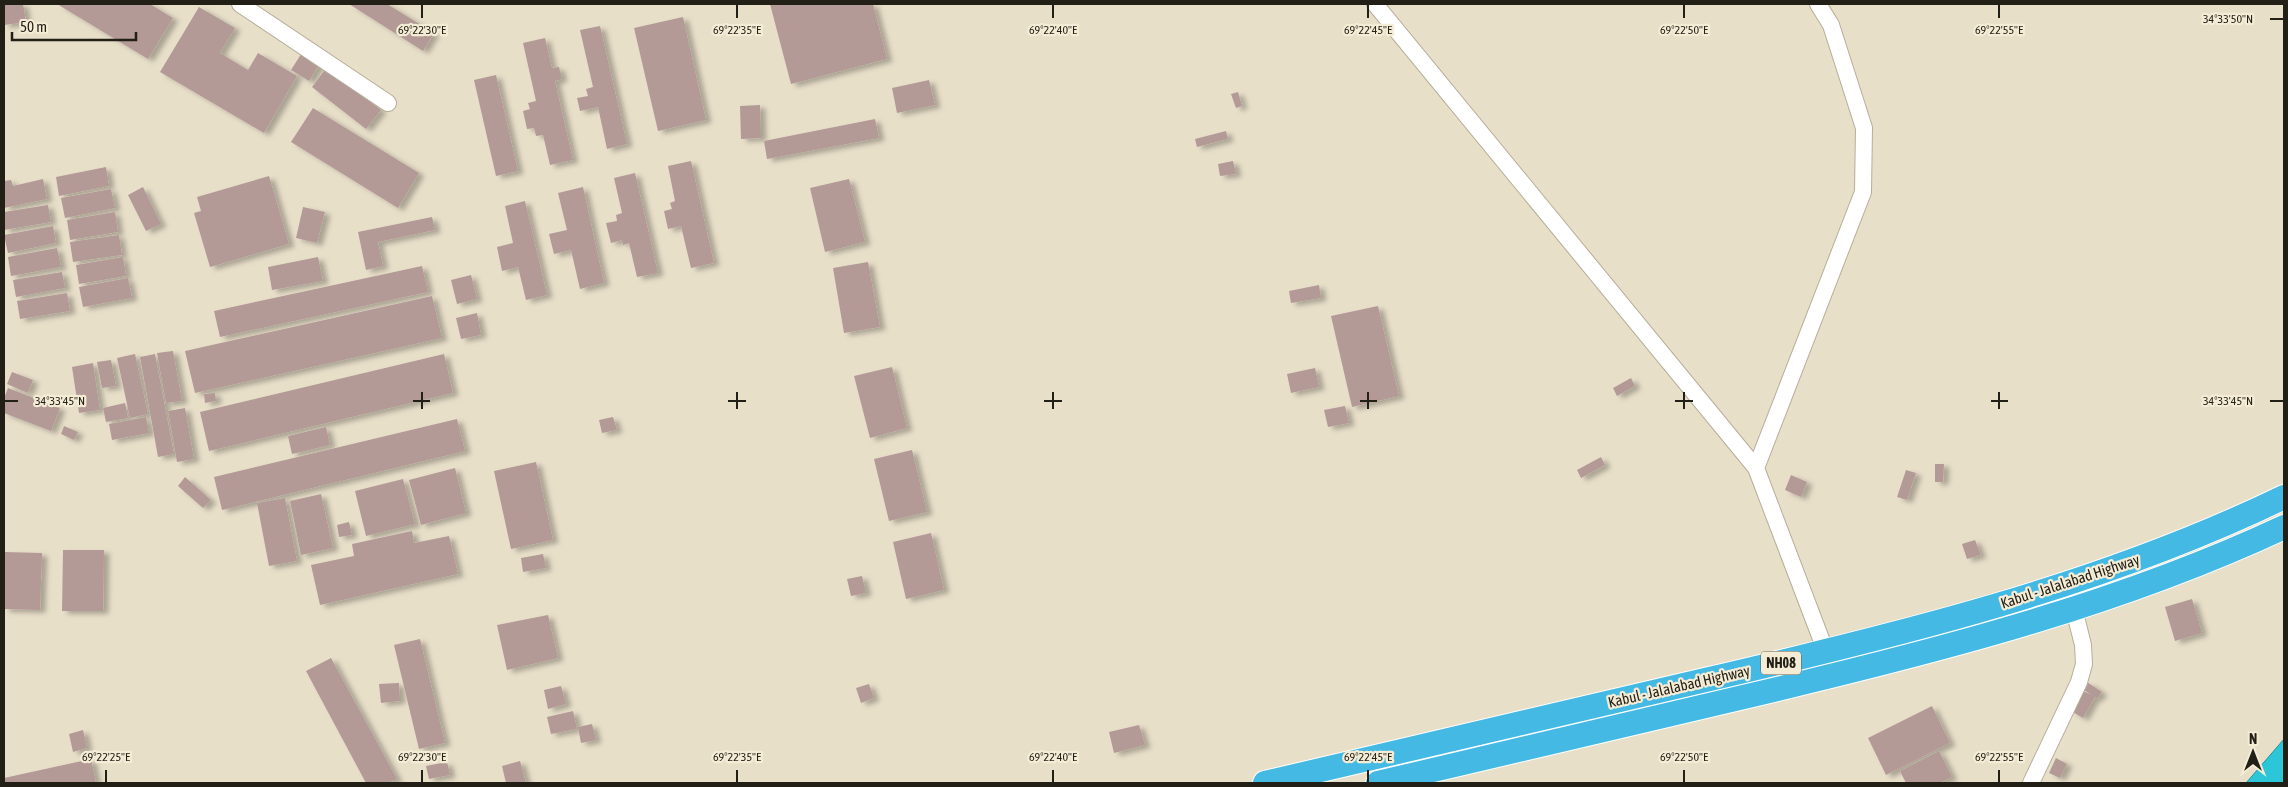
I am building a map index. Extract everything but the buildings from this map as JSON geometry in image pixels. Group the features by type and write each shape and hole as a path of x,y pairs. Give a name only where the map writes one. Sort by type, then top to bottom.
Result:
{"highway":[{"name":"Kabul - Jalalabad Highway","path":"1265,783 1826,652 2015,600 2139,559 2226,526 2284,497"},
{"name":"Kabul - Jalalabad Highway","path":"1378,783 1868,667 2022,625 2074,609 2246,545 2284,527"},
{"path":"2015,600 2022,625"},
{"path":"1861,643 1868,667"},
{"path":"1758,668 1764,692"}],"street":[{"path":"240,4 388,103"},
{"path":"1375,4 1756,468 1826,652"},
{"path":"1756,468 1863,192 1864,128 1831,25 1818,4"},
{"path":"2031,783 2079,682 2084,664 2083,645 2074,609"}],"water":[{"path":"2284,739 2284,783 2246,783"}]}
